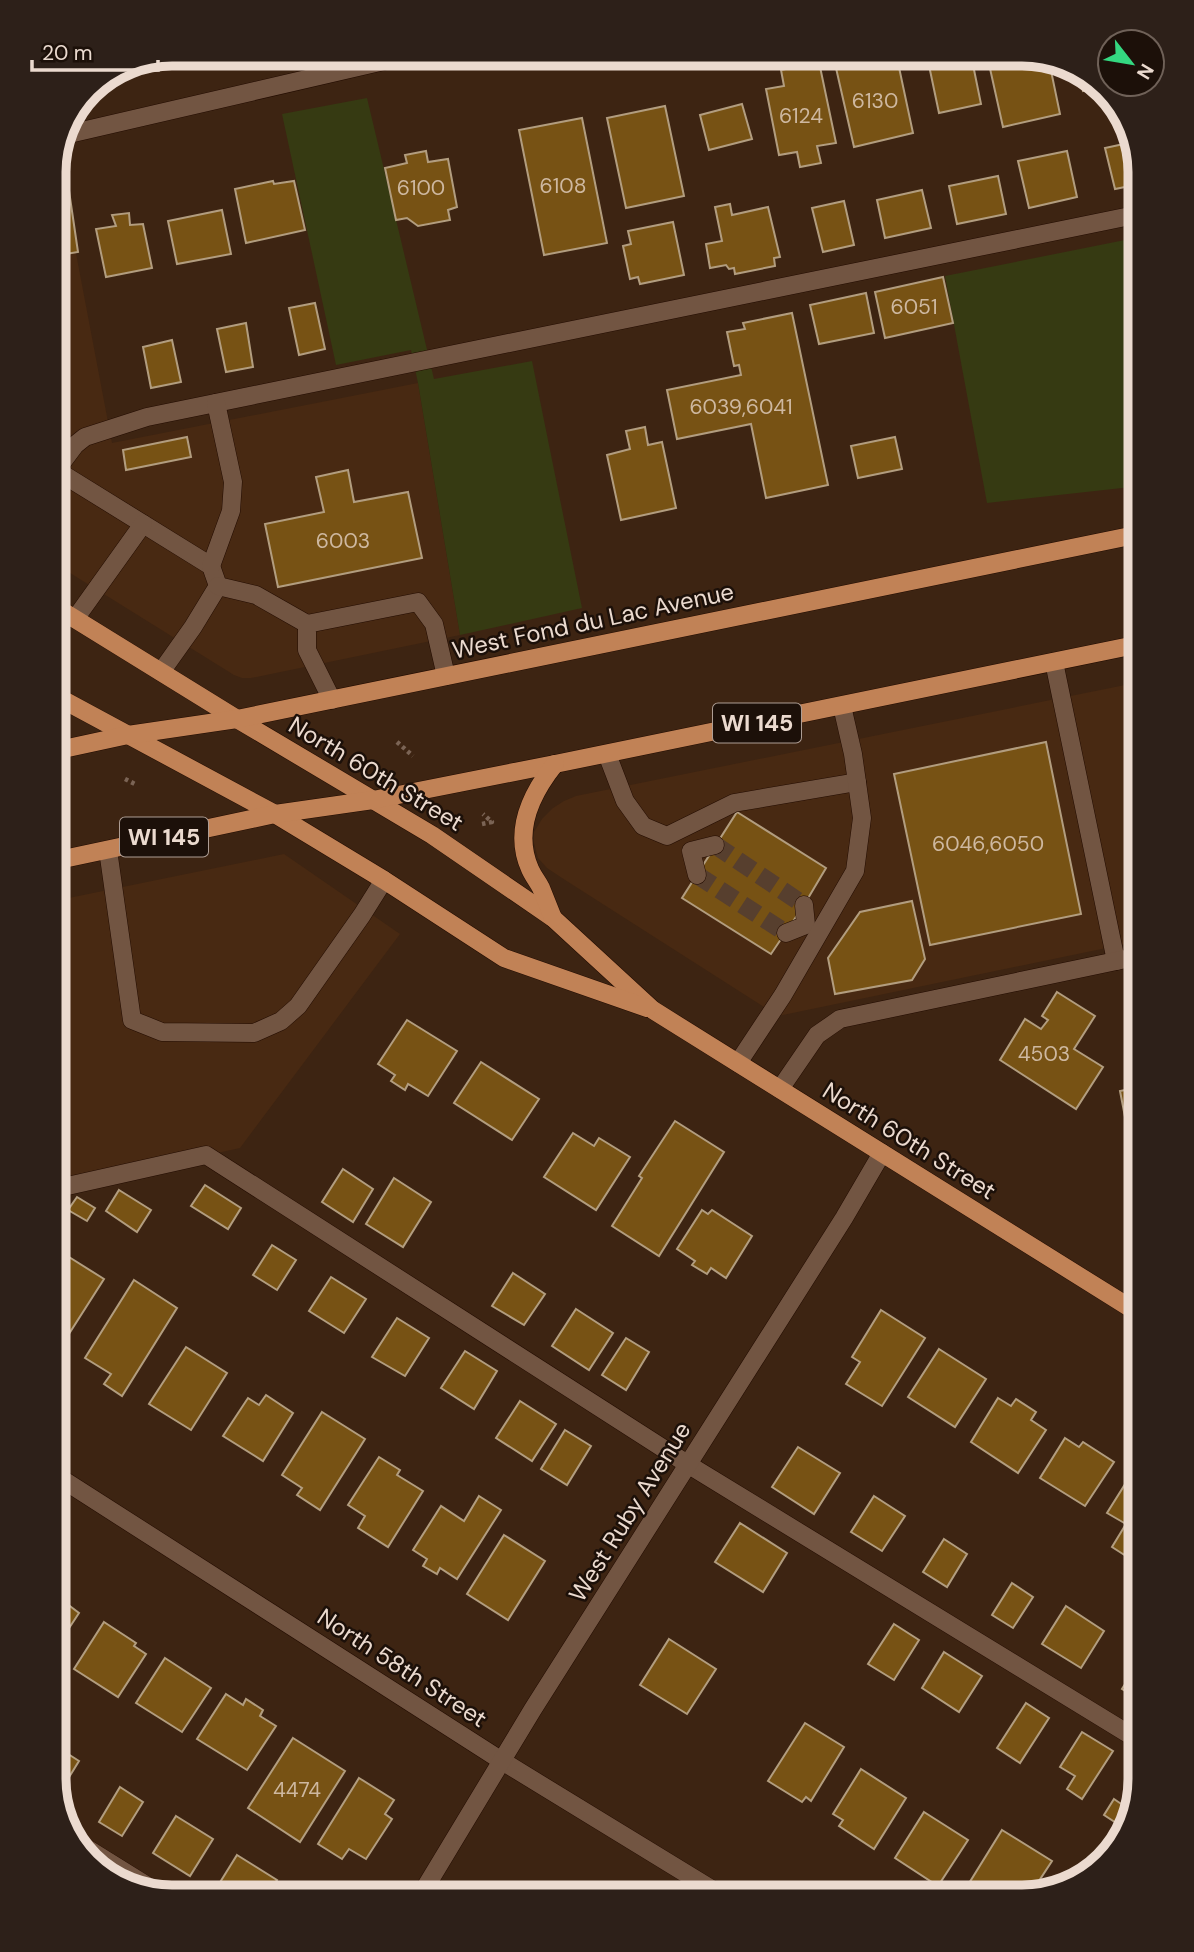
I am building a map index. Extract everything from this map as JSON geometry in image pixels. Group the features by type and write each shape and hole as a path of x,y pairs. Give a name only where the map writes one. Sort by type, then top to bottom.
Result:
{"main road":[{"name":"West Fond du Lac Avenue","path":"67,748 128,735 237,719 1128,536"},
{"name":"North 60th Street","path":"67,614 432,835 553,918 653,1010 1128,1307"},
{"name":"WI 145","path":"67,858 275,814 373,800 607,754 1128,647"},
{"name":"North 60th Street","path":"67,702 275,814 504,958 653,1010"},
{"path":"553,918 530,869 526,855 524,821 533,796 555,764"}],"street":[{"path":"75,133 361,66"},
{"path":"67,456 85,437 147,417 1128,216"},
{"path":"216,404 233,482 230,511 211,566 218,586"},
{"path":"67,479 211,566"},
{"path":"75,619 143,524"},
{"path":"218,586 256,595 307,625 418,602 433,624 446,676"},
{"path":"161,672 218,586"},
{"path":"307,625 307,650 332,700"},
{"path":"1054,662 1116,961"},
{"path":"738,1063 813,929 855,872 862,818 853,754 842,706"},
{"path":"607,754 625,801 643,826 667,836 691,851 697,875"},
{"path":"667,836 734,803 857,782"},
{"path":"691,851 715,845"},
{"path":"108,850 132,1020 162,1032 254,1033 281,1021 298,1006 362,915 383,880"},
{"path":"804,905 813,929"},
{"path":"786,933 813,929"},
{"path":"780,1089 817,1035 840,1019 1128,958"},
{"name":"West Ruby Avenue","path":"427,1885 502,1761 844,1219 882,1153"},
{"path":"66,1186 206,1155 689,1465 1128,1734"},
{"name":"North 58th Street","path":"66,1482 502,1761 705,1885"},
{"path":"102,1858 134,1878"}],"path":[{"path":"397,742 414,756"},
{"path":"125,779 135,785"},
{"path":"482,814 492,822 482,824"}],"shaded area":[{"path":"67,206 112,443 418,383 460,635 251,678 234,675 67,571"},
{"path":"1128,684 1128,943 778,1016 547,868 538,858 534,832 553,808 576,796"},
{"path":"284,854 400,934 240,1148 66,1186 67,898"}],"green space":[{"path":"367,98 434,379 532,361 582,608 460,635 411,350 336,365 282,114"},
{"path":"1128,239 1128,487 987,503 945,276"}],"building":[{"path":"820,67 836,143 817,146 821,163 800,167 797,152 779,155 766,89 784,86 781,70"},
{"path":"899,67 913,133 854,147 836,68"},
{"path":"929,67 973,67 981,104 939,113"},
{"path":"990,67 1028,67 1051,71 1060,114 1003,127"},
{"path":"742,104 752,139 709,150 700,115"},
{"path":"665,106 684,196 626,208 607,118"},
{"path":"582,118 607,243 544,255 519,130"},
{"path":"1124,144 1128,186 1115,189 1105,148"},
{"path":"426,151 428,162 448,159 457,207 448,210 450,220 418,226 407,218 396,220 385,168 407,163 405,155"},
{"path":"1067,151 1077,197 1029,208 1018,161"},
{"path":"998,176 1006,214 957,224 949,186"},
{"path":"273,181 274,184 294,181 305,230 246,243 235,189"},
{"path":"67,184 78,252 67,254"},
{"path":"922,190 931,228 885,238 877,200"},
{"path":"844,201 854,245 823,252 812,208"},
{"path":"730,204 732,215 768,207 780,257 774,258 775,266 735,274 734,268 729,269 726,265 710,268 706,244 722,241 715,207"},
{"path":"222,210 231,254 177,264 168,221"},
{"path":"129,213 130,225 143,224 152,268 106,277 96,229 116,226 112,215"},
{"path":"673,222 684,275 640,284 638,277 630,279 623,246 631,244 628,231"},
{"path":"943,277 953,323 885,338 875,292"},
{"path":"866,293 874,333 819,344 810,305"},
{"path":"315,303 325,349 299,355 289,308"},
{"path":"792,313 828,485 766,498 751,424 677,439 667,390 741,375 739,365 734,366 727,332 745,329 743,323"},
{"path":"246,323 253,367 226,372 217,329"},
{"path":"172,340 181,382 151,388 143,347"},
{"path":"645,427 648,445 662,442 676,508 621,520 607,455 630,449 626,431"},
{"path":"187,437 191,457 126,470 123,450"},
{"path":"895,437 902,469 858,478 851,446"},
{"path":"348,470 354,502 408,492 422,558 278,587 265,524 324,512 316,477"},
{"path":"1046,742 1081,914 930,945 894,774"},
{"path":"737,812 826,868 771,954 682,898"},
{"path":"912,901 925,959 912,980 835,994 828,958 860,912"},
{"path":"1057,992 1095,1016 1074,1049 1103,1067 1076,1109 1000,1060 1025,1019 1041,1029 1048,1020 1042,1016"},
{"path":"407,1020 457,1051 428,1096 408,1084 405,1090 391,1081 395,1075 378,1064"},
{"path":"481,1062 539,1099 512,1140 454,1103"},
{"path":"1128,1089 1128,1132 1120,1091"},
{"path":"675,1121 724,1152 659,1256 612,1226 642,1178 639,1176"},
{"path":"573,1133 594,1146 599,1138 630,1157 596,1210 544,1177"},
{"path":"343,1169 373,1189 353,1222 322,1202"},
{"path":"394,1178 431,1202 403,1247 366,1224"},
{"path":"205,1185 241,1208 228,1229 191,1206"},
{"path":"119,1190 151,1210 137,1232 106,1211"},
{"path":"77,1197 95,1208 87,1221 68,1210"},
{"path":"702,1210 708,1214 712,1210 752,1236 726,1278 711,1268 707,1274 692,1265 695,1261 677,1249"},
{"path":"272,1245 296,1260 277,1290 253,1275"},
{"path":"66,1255 104,1279 66,1338"},
{"path":"513,1273 545,1294 524,1325 492,1306"},
{"path":"331,1277 366,1299 344,1333 309,1311"},
{"path":"134,1280 177,1308 122,1396 104,1384 111,1374 85,1358"},
{"path":"576,1309 613,1333 589,1370 552,1346"},
{"path":"881,1310 925,1338 882,1406 846,1384 860,1362 852,1357"},
{"path":"397,1318 429,1338 405,1376 372,1357"},
{"path":"626,1338 649,1352 626,1390 602,1375"},
{"path":"186,1347 227,1373 191,1430 149,1404"},
{"path":"939,1349 986,1379 955,1427 908,1397"},
{"path":"465,1351 497,1371 474,1409 441,1388"},
{"path":"266,1395 293,1413 263,1461 223,1436 248,1398 259,1405"},
{"path":"998,1398 1011,1406 1016,1399 1036,1412 1031,1420 1046,1430 1018,1473 971,1442"},
{"path":"520,1401 556,1424 532,1461 496,1438"},
{"path":"322,1412 365,1439 320,1510 297,1495 302,1488 282,1475"},
{"path":"565,1430 591,1446 567,1485 541,1469"},
{"path":"1065,1438 1079,1447 1083,1442 1114,1462 1085,1506 1040,1478"},
{"path":"798,1447 840,1473 814,1514 772,1487"},
{"path":"379,1457 400,1470 397,1475 423,1491 388,1547 358,1528 365,1516 348,1505"},
{"path":"1128,1480 1128,1557 1112,1547 1126,1524 1107,1513"},
{"path":"479,1496 501,1510 457,1579 440,1568 437,1574 423,1566 427,1559 413,1550 441,1506 464,1521"},
{"path":"874,1496 905,1516 882,1551 851,1532"},
{"path":"740,1523 787,1553 763,1592 715,1562"},
{"path":"504,1535 545,1561 508,1620 467,1594"},
{"path":"944,1539 967,1554 947,1587 923,1572"},
{"path":"1012,1583 1033,1597 1013,1628 992,1615"},
{"path":"66,1603 79,1613 66,1633"},
{"path":"1066,1606 1104,1631 1081,1668 1042,1644"},
{"path":"104,1622 136,1643 134,1646 146,1654 118,1697 74,1669"},
{"path":"894,1624 919,1640 894,1680 868,1664"},
{"path":"669,1639 716,1669 687,1714 640,1685"},
{"path":"944,1652 982,1676 959,1712 922,1688"},
{"path":"165,1658 211,1688 182,1732 136,1703"},
{"path":"1128,1680 1128,1693 1122,1689"},
{"path":"226,1694 243,1705 246,1699 263,1710 260,1716 276,1726 247,1770 197,1739"},
{"path":"1026,1703 1049,1718 1020,1763 997,1748"},
{"path":"805,1723 844,1747 811,1801 806,1797 802,1802 768,1781"},
{"path":"1082,1732 1113,1751 1082,1799 1067,1789 1075,1776 1060,1767"},
{"path":"293,1738 345,1771 300,1842 248,1808"},
{"path":"66,1753 79,1761 66,1781"},
{"path":"861,1769 906,1798 874,1849 839,1826 843,1820 833,1814"},
{"path":"359,1778 394,1800 385,1814 392,1819 366,1859 349,1849 342,1859 318,1844"},
{"path":"120,1787 143,1802 122,1836 99,1822"},
{"path":"1114,1799 1124,1806 1118,1824 1104,1815"},
{"path":"924,1812 968,1840 939,1885 895,1858"},
{"path":"176,1816 213,1839 190,1876 153,1853"},
{"path":"1002,1830 1052,1861 1036,1885 968,1885"},
{"path":"237,1855 277,1880 274,1885 218,1885"}],"tunnel":[{"path":"715,845 804,905"},
{"path":"697,875 786,933"}]}
